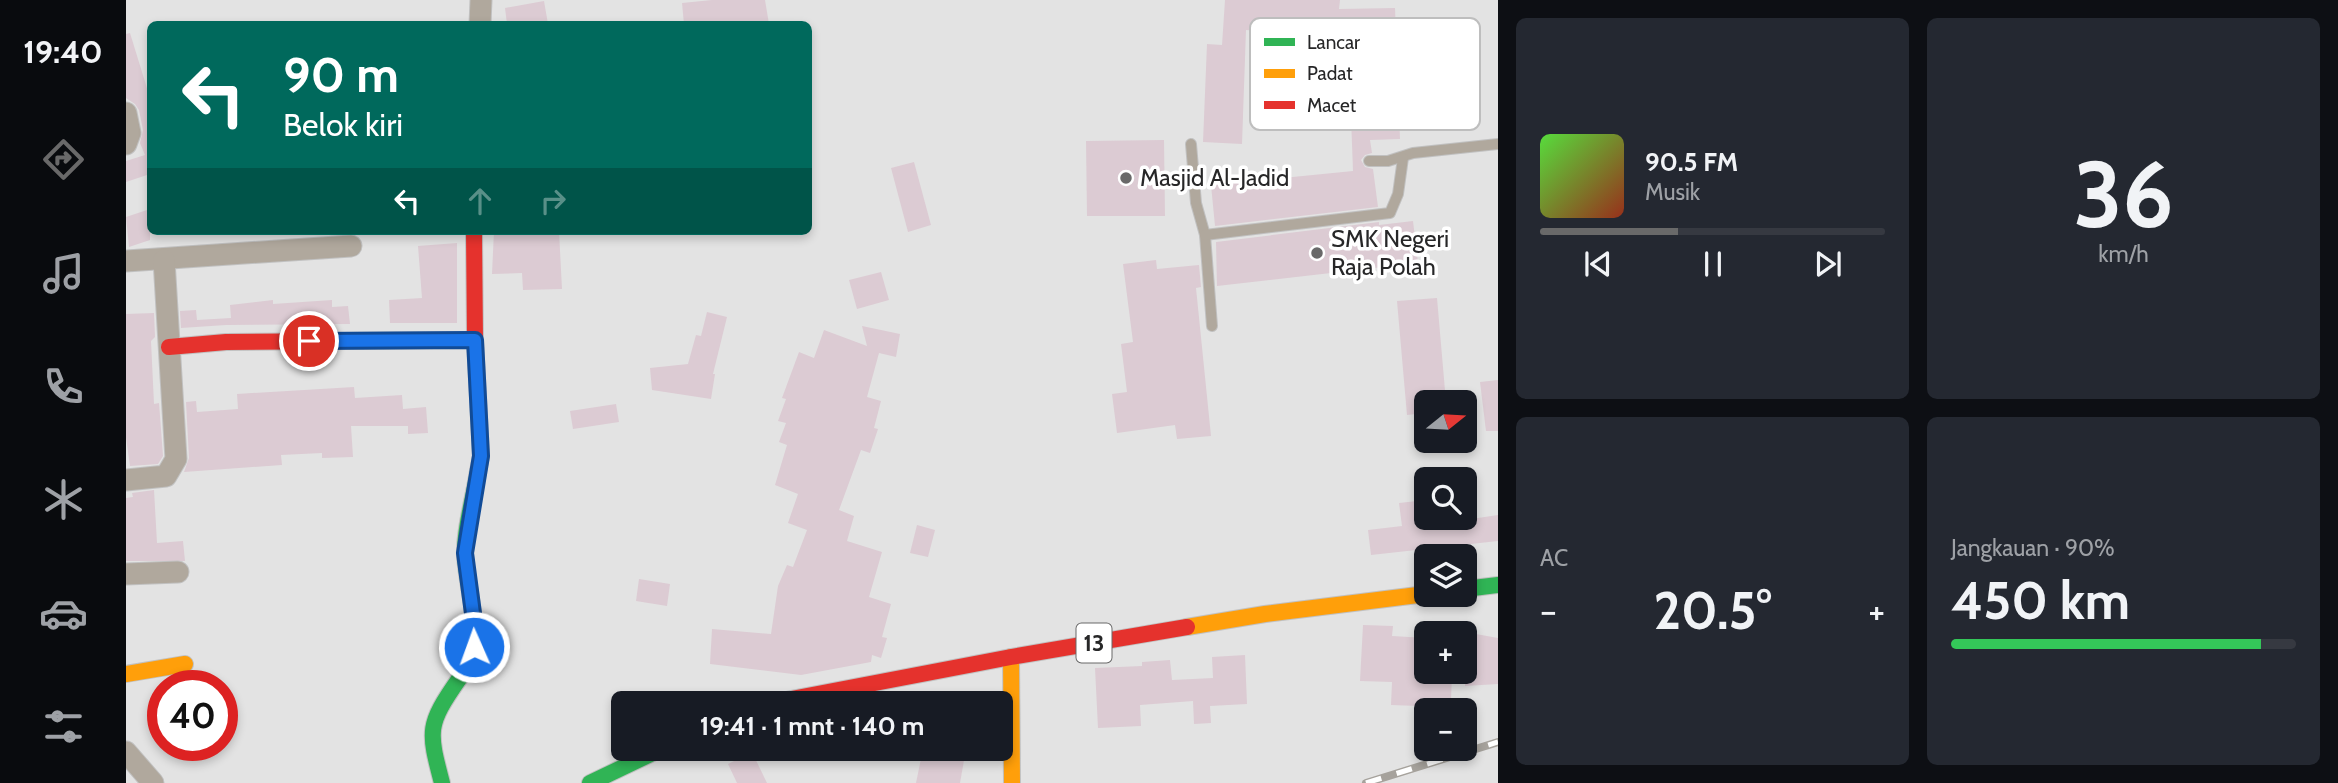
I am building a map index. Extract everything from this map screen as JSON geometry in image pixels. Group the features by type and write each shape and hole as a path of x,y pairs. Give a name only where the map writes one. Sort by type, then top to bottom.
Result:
{"main road":[{"path":"442,783 434,753 432,730 436,712 471,662 474,647 474,621 465,553 481,456 475,340 474,235"},
{"path":"169,347 226,342 475,340"},
{"path":"1477,588 1498,585"},
{"name":"13","path":"833,691 1011,657 1265,614 1414,595"},
{"path":"1011,657 1012,783"},
{"path":"126,674 185,664"},
{"path":"590,783 636,761"}],"street":[{"path":"480,21 481,0"},
{"path":"126,113 130,133 126,144"},
{"path":"126,261 351,246"},
{"path":"126,480 166,476 176,459 164,260"},
{"path":"126,574 178,572"},
{"path":"126,752 153,783"}],"lane":[{"path":"1191,144 1196,203 1205,235 1212,326"},
{"path":"1369,161 1404,158 1413,153 1498,144"},
{"path":"1205,235 1390,213 1398,194 1404,158"}],"building":[{"path":"765,0 768,21 684,21 682,3"},
{"path":"1225,0 1340,0 1339,9 1395,8 1395,18 1250,18 1250,30 1246,30 1242,144 1203,142 1207,44 1222,45"},
{"path":"544,1 547,21 507,21 505,8"},
{"path":"130,33 147,88 147,175 126,182 126,161 145,155 140,143 143,130 139,110 126,98 126,34"},
{"path":"1351,130 1400,130 1400,139 1370,140 1372,153 1361,160 1365,167 1373,169 1378,207 1215,226 1211,185 1353,171"},
{"name":"Masjid Al-Jadid","path":"1164,140 1165,216 1087,216 1086,141"},
{"path":"914,162 931,225 908,232 891,168"},
{"path":"147,210 147,235 150,235 150,240 129,247 126,217"},
{"name":"SMK Negeri Raja Polah","path":"1413,221 1418,263 1217,286 1216,242 1379,222 1379,225"},
{"path":"494,235 559,235 562,289 523,290 522,273 492,274"},
{"path":"457,243 457,323 390,323 389,300 422,298 418,246"},
{"path":"1156,260 1157,269 1199,265 1201,287 1196,288 1211,436 1177,439 1175,425 1117,433 1112,394 1127,392 1121,344 1133,342 1123,264"},
{"path":"881,272 889,300 857,309 849,280"},
{"name":"SMK Negeri Raja Polah","path":"1437,298 1445,390 1414,390 1414,414 1407,415 1397,301"},
{"path":"273,300 273,304 332,300 332,307 348,306 350,324 181,328 180,311 196,310 197,320 231,318 230,305"},
{"path":"707,312 727,317 713,374 711,399 652,390 650,368 688,364 696,335 701,336"},
{"path":"154,313 155,337 151,341 154,404 159,403 163,456 158,464 130,466 126,437 126,314"},
{"path":"862,326 900,334 896,357 879,353 867,397 881,401 874,428 878,429 870,453 861,450 839,510 854,516 847,541 882,552 869,597 891,604 882,637 887,638 881,658 872,655 871,662 801,675 710,664 712,629 771,634 778,586 787,565 793,567 807,530 788,523 798,494 775,485 787,445 779,442 786,423 778,421 786,399 782,398 799,352 814,358 824,330 867,346"},
{"path":"1498,380 1498,431 1486,431 1480,382"},
{"path":"354,387 355,398 402,395 403,409 426,407 428,433 408,434 408,426 351,426 353,457 322,458 322,453 281,455 282,465 184,472 189,458 186,402 196,401 197,412 238,409 237,394"},
{"path":"616,404 619,422 573,429 570,411"},
{"path":"154,490 157,543 183,541 185,561 126,561 126,498 133,497 132,493"},
{"path":"1414,501 1414,530 1477,530 1477,518 1498,515 1498,541 1414,544 1414,550 1371,555 1368,530 1402,526 1399,503"},
{"path":"917,525 935,530 928,557 910,553"},
{"path":"639,579 670,584 667,606 636,601"},
{"path":"1363,625 1393,626 1392,636 1414,637 1414,684 1452,684 1451,698 1414,698 1414,706 1391,705 1392,682 1360,681"},
{"path":"1477,634 1498,638 1498,684 1465,686 1477,684"},
{"path":"1245,655 1247,704 1210,706 1211,723 1194,724 1193,701 1140,705 1141,726 1098,728 1095,668 1142,666 1142,662 1170,660 1172,680 1213,678 1212,657"},
{"path":"734,761 756,761 767,783 737,783 728,764"},
{"path":"921,761 964,761 960,783 916,783"}],"railway":[{"path":"1366,783 1498,742"}],"traffic: fast":[{"path":"442,783 434,751 433,728 441,707 469,664 474,646 465,546 478,471"},
{"path":"1477,588 1498,585"},
{"path":"590,783 636,761"}],"traffic: slow":[{"path":"1187,627 1265,614 1414,595"},
{"path":"1011,657 1012,783"},
{"path":"126,674 185,664"}],"traffic: jam":[{"path":"474,235 475,340 481,456 478,471"},
{"path":"169,347 226,342 475,340"},
{"path":"833,691 1187,627"}],"place":[{"name":"Masjid Al-Jadid","path":"1126,178"},
{"name":"SMK Negeri Raja Polah","path":"1317,253"}],"route":[{"path":"309,341 475,340 481,456 465,553 474,621 474,647"}]}
